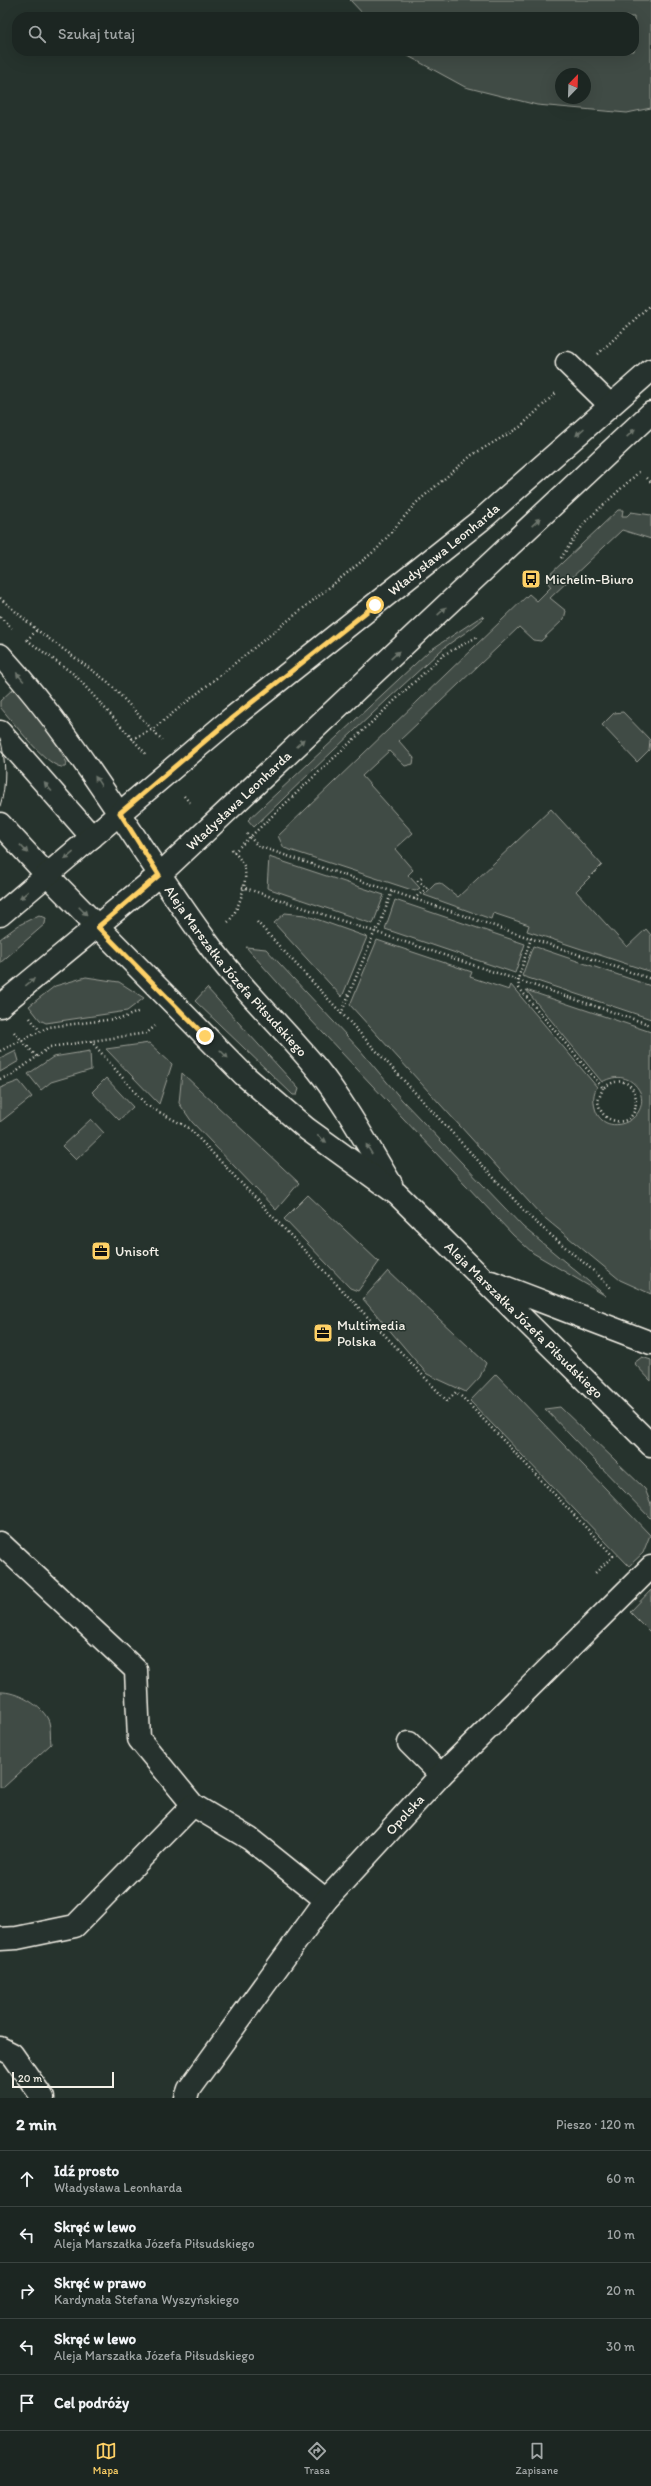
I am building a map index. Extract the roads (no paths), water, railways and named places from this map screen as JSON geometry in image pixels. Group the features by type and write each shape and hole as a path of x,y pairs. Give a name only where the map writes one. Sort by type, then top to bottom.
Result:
{"street":[{"path":"567,363 610,405"},
{"name":"Władysława Leonharda","path":"0,915 232,718 481,520 651,370"},
{"name":"Władysława Leonharda","path":"0,1006 98,927 159,875 651,413"},
{"name":"Aleja Marszałka Józefa Piłsudskiego","path":"0,654 70,740 120,813 159,875 220,960 317,1069 335,1093 397,1194"},
{"path":"0,732 92,837"},
{"name":"Aleja Marszałka Józefa Piłsudskiego","path":"0,824 47,875 210,1041 281,1108 397,1194 651,1445"},
{"path":"482,1278 651,1343"},
{"path":"0,1543 136,1670 139,1739 193,1805 250,1839 326,1900"},
{"name":"Opolska","path":"185,2095 326,1900 441,1775 651,1567"},
{"path":"409,1743 441,1775"},
{"path":"0,1939 17,1938 75,1926 193,1805"},
{"path":"0,2048 12,2054 43,2098"}],"tram line":[{"path":"0,738 4,755 5,772 4,789 0,806"}],"place":[{"name":"Michelin-Biuro","path":"531,579"},
{"name":"Unisoft","path":"101,1251"},
{"name":"Multimedia Polska","path":"323,1333"}]}
